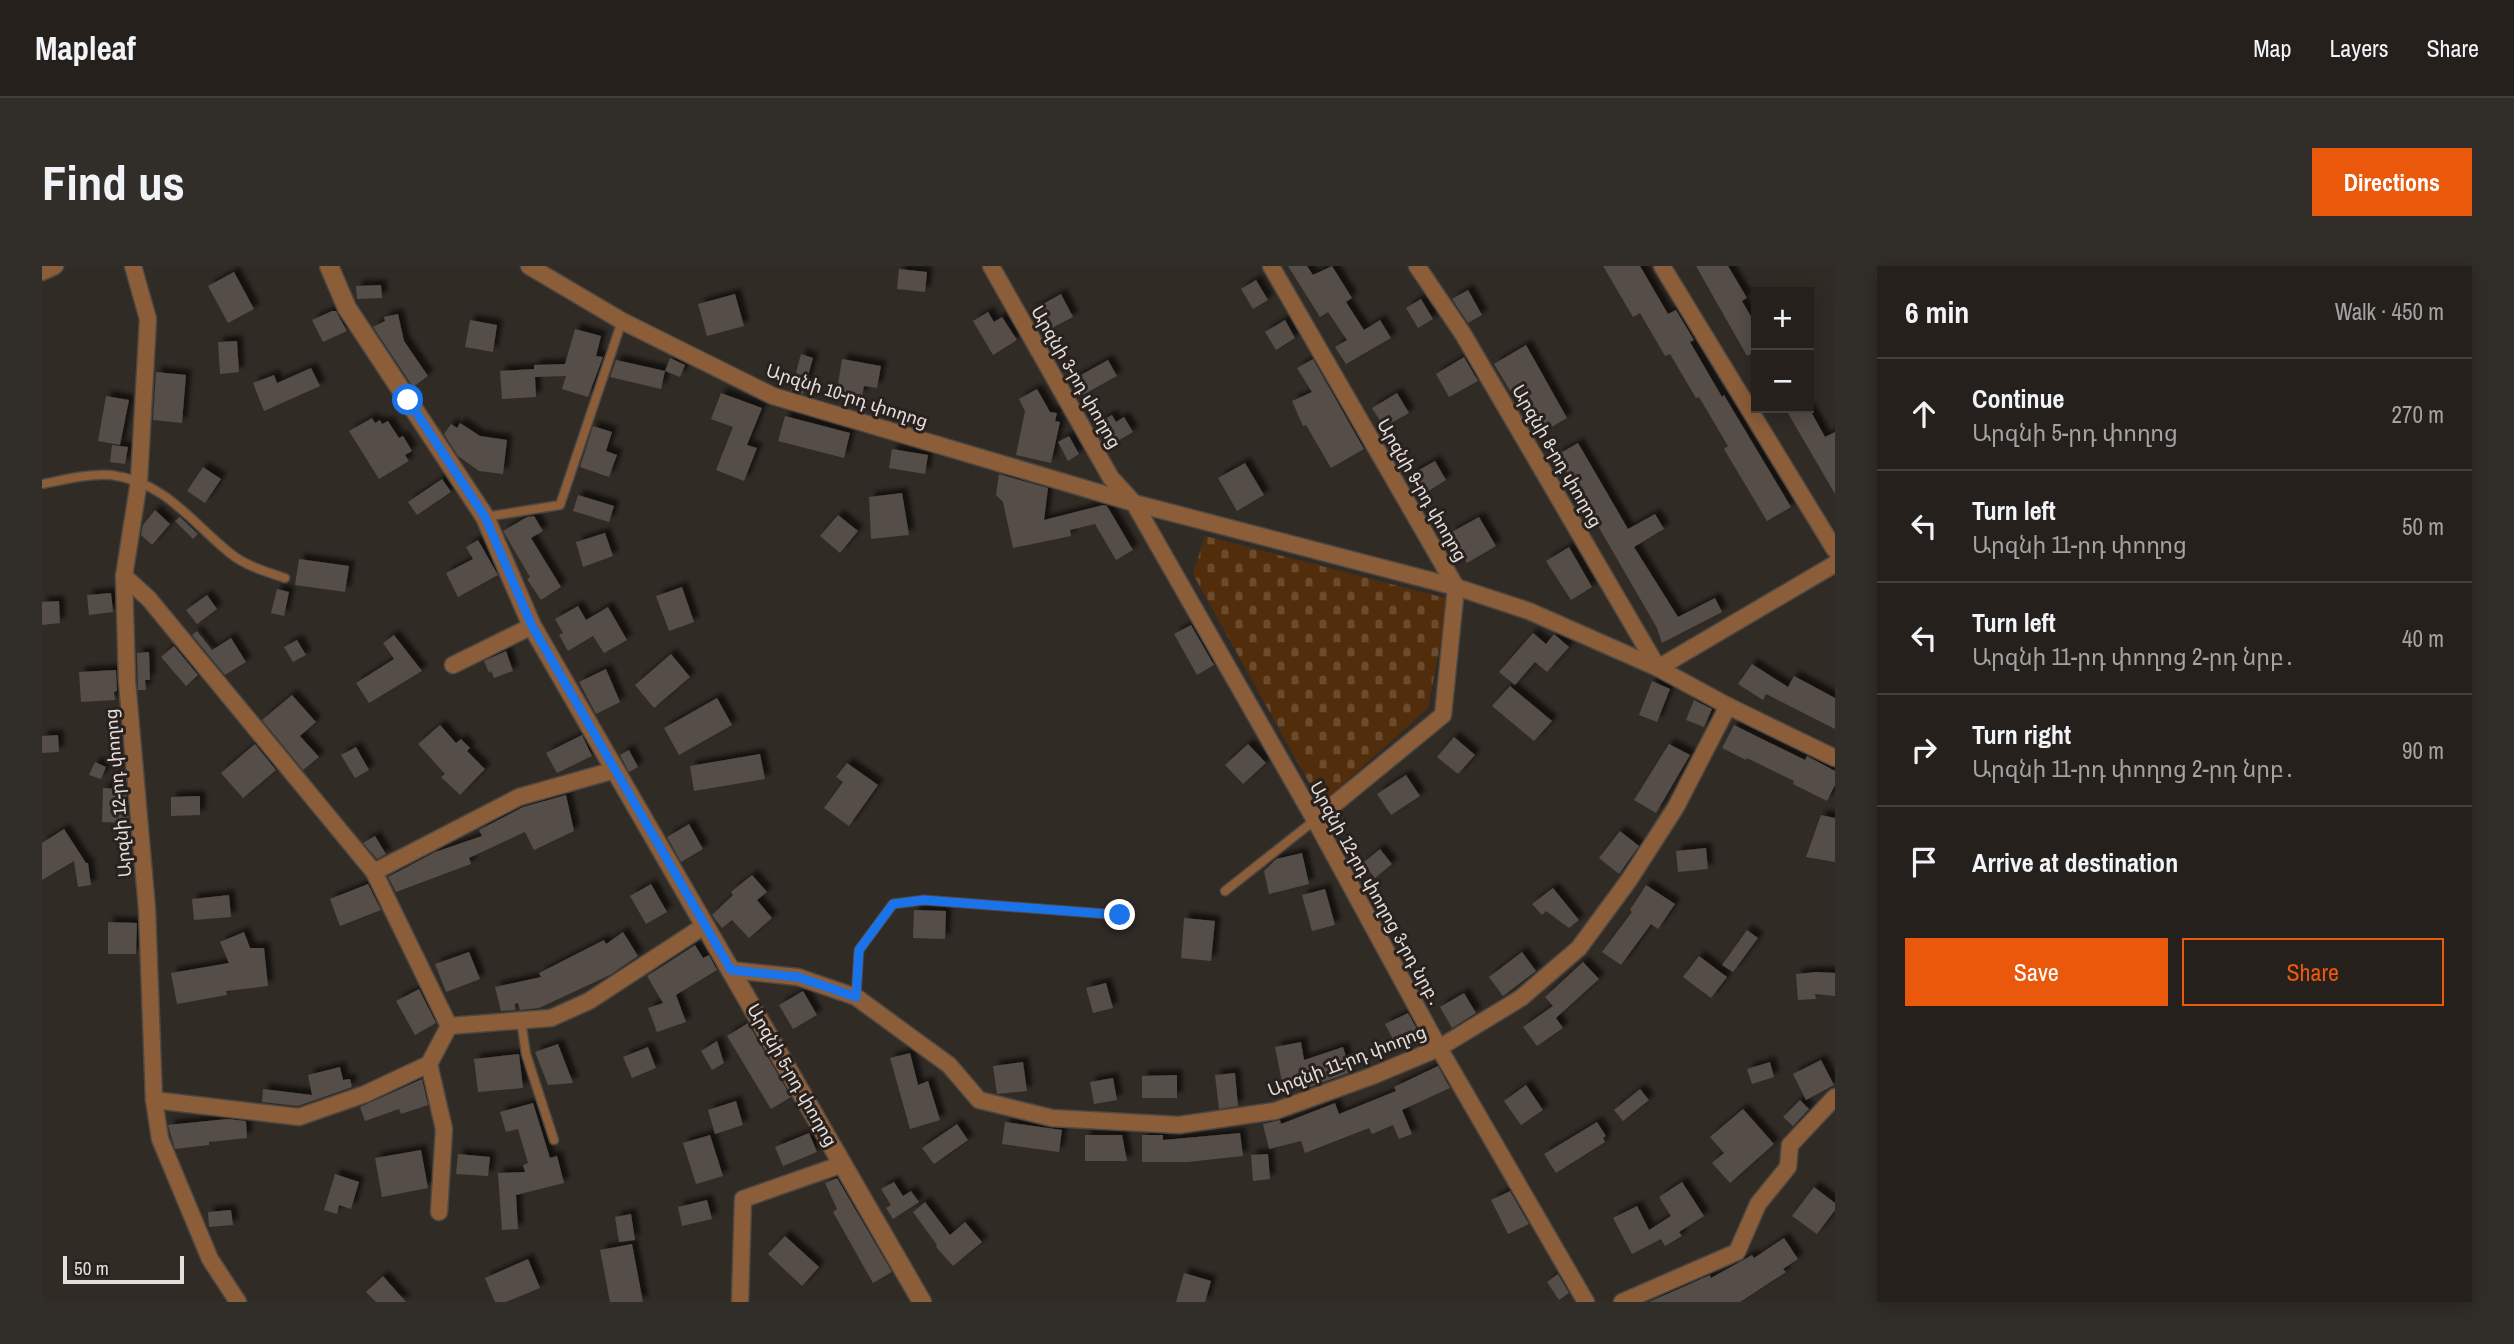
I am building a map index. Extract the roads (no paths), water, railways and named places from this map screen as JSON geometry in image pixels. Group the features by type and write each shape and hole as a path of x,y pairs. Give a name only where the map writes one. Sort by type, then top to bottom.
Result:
{"street":[{"path":"42,272 55,266"},
{"name":"Արզնի 12-րդ փողոց","path":"133,266 148,319 139,481 124,576 127,681 147,909 153,1100 160,1139 210,1259 238,1302"},
{"name":"Արզնի 5-րդ փողոց","path":"329,266 347,307 485,517 532,626 922,1302"},
{"name":"Արզնի 10-րդ փողոց","path":"529,266 622,321 773,396 1133,503 1456,587 1529,611 1658,668 1727,706 1835,758"},
{"name":"Արզնի 3-րդ փողոց","path":"990,266 1111,478 1133,503"},
{"name":"Արզնի 9-րդ փողոց","path":"1271,266 1456,587 1443,715 1315,820"},
{"name":"Արզնի 8-րդ փողոց","path":"1417,266 1463,334 1658,668"},
{"path":"1662,266 1835,550"},
{"name":"Արզնի 12-րդ փողոց 3-րդ նրբ․","path":"1133,503 1315,820 1438,1048 1586,1302"},
{"path":"1658,668 1835,564"},
{"path":"124,576 149,599 374,872 449,1026"},
{"path":"453,665 532,626"},
{"name":"Արզնի 11-րդ փողոց","path":"731,970 798,977 856,997 949,1065 979,1100 1052,1118 1179,1125 1275,1111 1372,1076 1438,1048 1521,998 1579,948 1629,880 1676,807 1727,706"},
{"path":"374,872 519,797 615,770"},
{"path":"449,1026 551,1018 589,1001 704,926"},
{"path":"153,1100 299,1117 365,1094 429,1065 449,1026"},
{"path":"429,1065 444,1129 439,1212"},
{"path":"1622,1302 1737,1252 1758,1204 1788,1167 1790,1145 1835,1097"},
{"path":"740,1302 743,1199 843,1164"}],"lane":[{"path":"485,517 560,505 622,321"},
{"path":"42,484 109,475 139,481 183,508 232,555 261,570 285,578"},
{"path":"1225,891 1315,820"},
{"path":"856,997 859,950 893,904 924,900 1120,915"},
{"path":"521,1020 526,1054 554,1140"}]}
